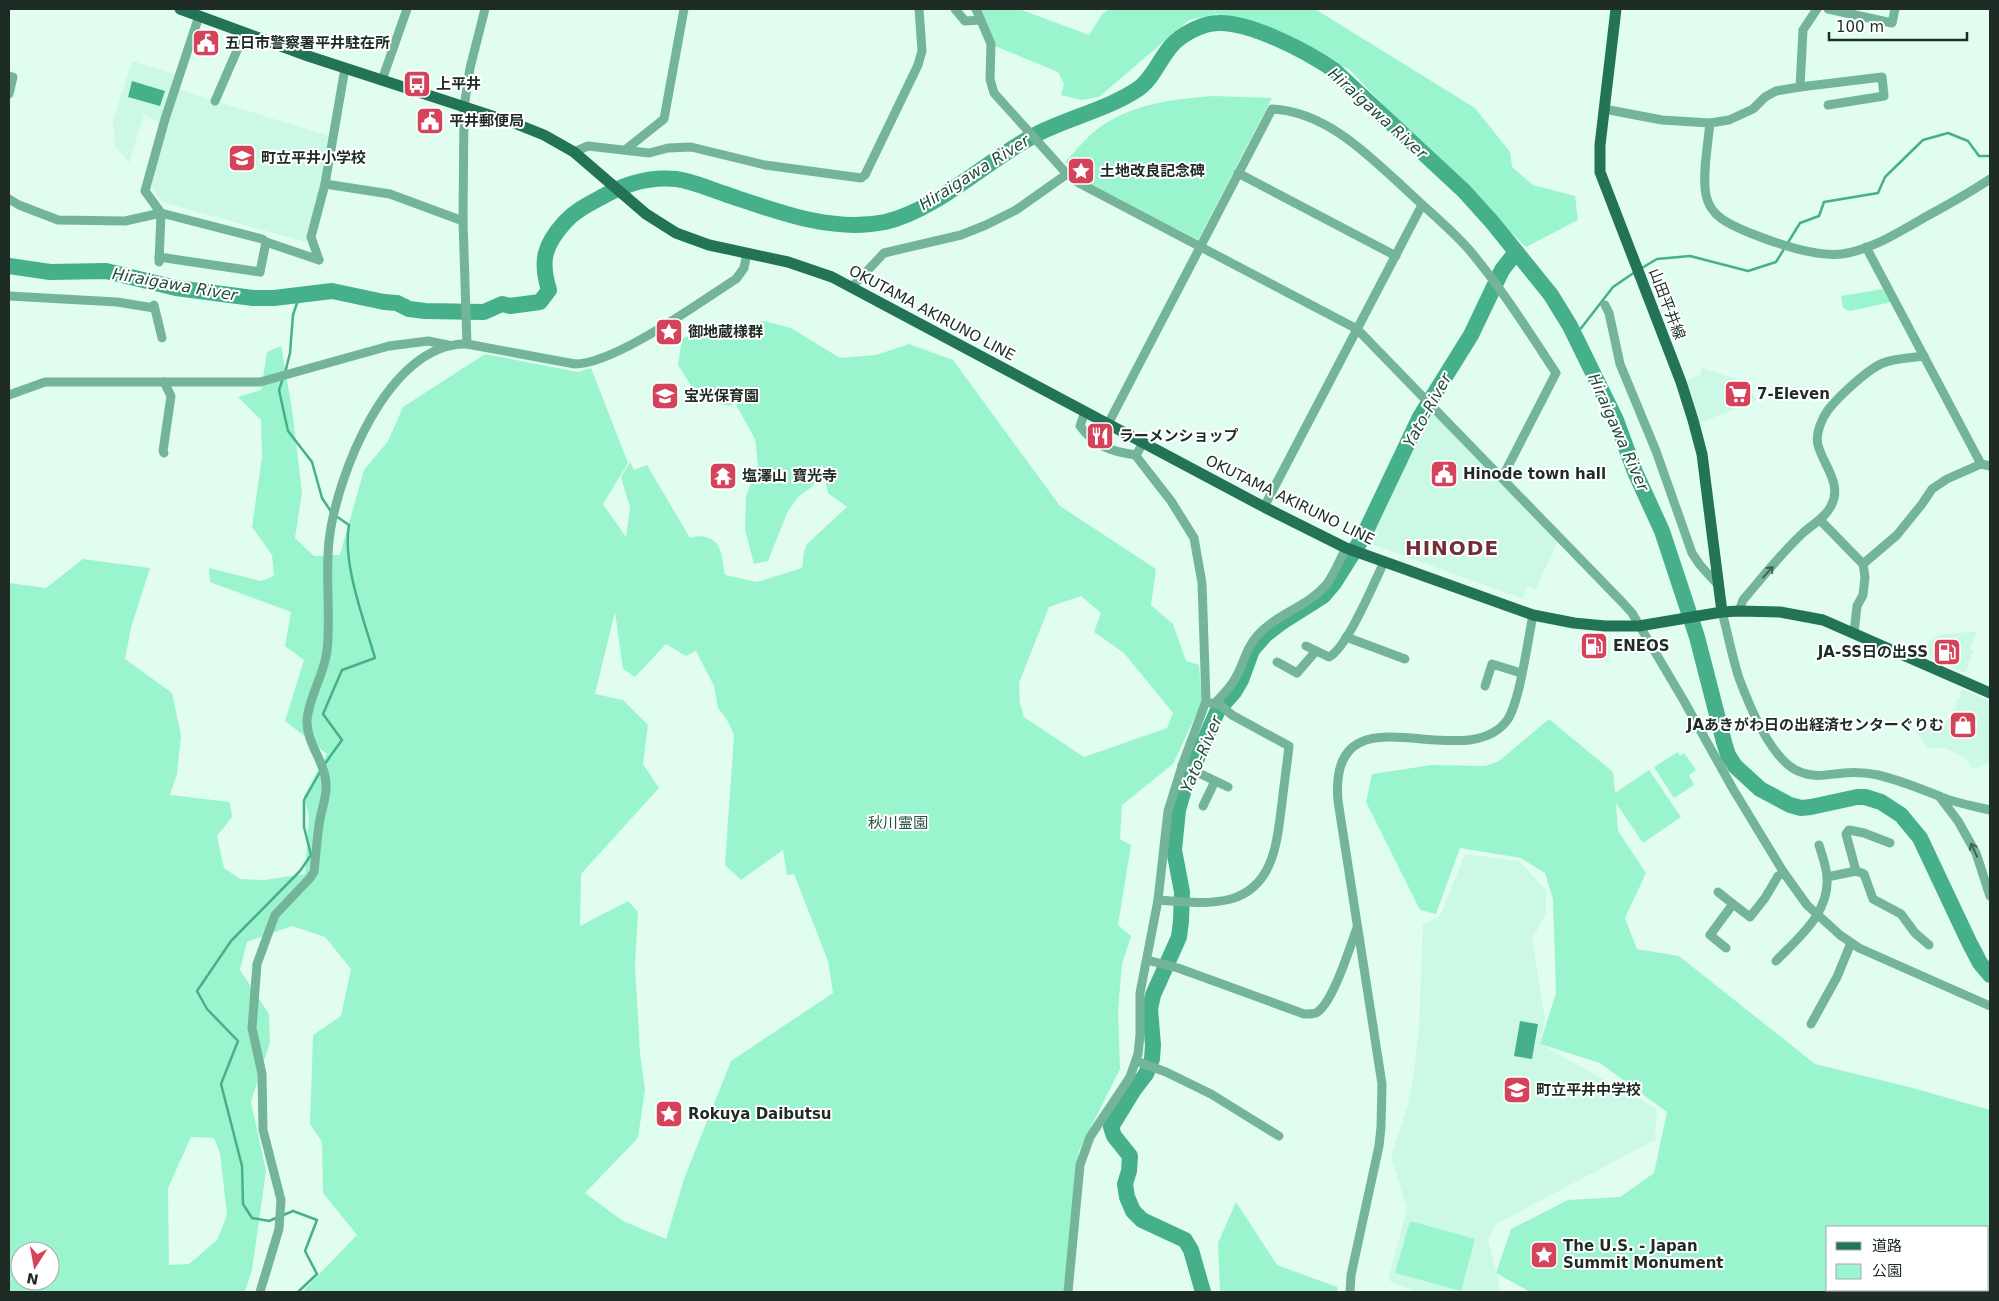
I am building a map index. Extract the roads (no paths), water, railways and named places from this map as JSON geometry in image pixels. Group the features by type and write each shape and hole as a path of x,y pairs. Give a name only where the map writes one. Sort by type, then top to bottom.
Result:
{"main road":[{"path":"180,9 345,68 527,128 562,144 574,152"},
{"name":"山田平井線","path":"1616,9 1600,145 1600,172 1681,382 1693,420 1702,454 1719,586 1718,612"},
{"name":"OKUTAMA AKIRUNO LINE","path":"574,152 641,209 676,234 708,245 809,268 852,287 1264,507 1346,548 1533,615 1574,623 1605,626 1639,626 1718,612 1739,611 1780,612 1824,620 1990,693"}],"street":[{"path":"382,80 407,9"},
{"path":"467,344 463,221 464,107 470,68 485,9"},
{"path":"625,150 664,119 684,9"},
{"path":"574,152 588,146 649,153 668,148 691,148 765,165 861,178 865,175 918,65 922,51 919,9"},
{"path":"955,9 965,21 980,20"},
{"path":"976,9 991,44 991,86 994,93 1064,171 1079,184 1357,329 1622,602 1632,613 1733,789 1784,872 1801,897 1818,916 1851,943 1869,953 1990,1006"},
{"path":"1800,87 1803,30 1816,9"},
{"path":"1828,9 1892,23 1895,9"},
{"path":"200,16 164,120 145,191 161,213 159,260 260,272 266,242"},
{"path":"214,101 245,32"},
{"path":"9,200 58,220 125,220 161,213 232,230 319,260 311,237 325,184 345,68"},
{"path":"9,76 13,77 9,94"},
{"path":"1604,109 1662,120 1710,123 1729,120 1753,109 1765,97 1776,91 1882,77 1884,96 1828,105"},
{"path":"1108,424 1272,109 1283,109 1300,112 1342,134 1422,205 1471,253 1556,373 1502,478"},
{"path":"1710,123 1706,196 1714,212 1722,219 1762,238 1829,254 1843,254 1866,247 1957,201 1990,178"},
{"path":"852,287 884,253 961,235 986,225 1016,210 1064,171"},
{"path":"1238,173 1396,256"},
{"path":"325,184 390,194 463,221"},
{"path":"1264,507 1422,205"},
{"path":"1863,564 1897,536 1932,488 1947,479 1986,465 1924,356 1866,247"},
{"path":"9,395 45,382 260,382 389,346 428,341 449,345 467,344 575,364 586,364 600,360 668,323 736,280 744,268 747,253"},
{"path":"9,296 154,306 162,338"},
{"path":"1606,307 1620,364 1656,451 1692,553 1719,586"},
{"path":"260,1292 279,1229 281,1200 263,1130 262,1074 252,1028 257,964 275,915 314,872 326,785 307,723 309,711 325,667 328,634 326,577 331,521 346,471 362,432 385,396 419,361 449,345"},
{"path":"1739,611 1743,600 1804,532 1820,520 1832,505 1835,489 1832,474 1818,446 1819,427 1828,410 1864,374 1883,363 1924,356"},
{"path":"164,382 171,396 164,453"},
{"path":"1068,1292 1080,1165 1090,1137 1130,1077 1136,1061 1140,1035 1138,1004 1158,900 1168,811 1210,702 1202,583 1194,538 1170,501 1136,455 1101,446 1088,437 1080,426 1085,412"},
{"path":"1136,455 1143,442"},
{"path":"1820,520 1863,564 1865,577 1863,595 1857,606 1854,633"},
{"path":"1210,702 1224,694 1236,677 1246,652 1257,636 1288,611 1318,593 1327,584 1346,548"},
{"path":"1306,646 1329,657 1335,654 1346,638 1384,562"},
{"path":"1718,612 1745,693 1769,741 1777,753 1791,767 1800,773 1810,775 1847,772 1876,775 1922,788 1939,796 1990,810"},
{"path":"1350,1292 1351,1275 1379,1146 1382,1084 1337,787 1340,763 1346,753 1364,740 1376,738 1467,740 1492,733 1508,719 1515,703 1533,615"},
{"path":"1346,638 1405,659"},
{"path":"1277,662 1298,673 1316,651"},
{"path":"1485,686 1492,664 1521,673"},
{"path":"1158,900 1214,902 1233,898 1253,887 1268,870 1275,852 1289,746 1232,715 1219,704 1210,702"},
{"path":"1185,767 1228,787"},
{"path":"1204,806 1215,781"},
{"path":"1939,796 1958,821 1976,853 1990,896"},
{"path":"1856,871 1846,834 1849,830 1864,833 1890,843"},
{"path":"1776,961 1818,916 1822,909 1827,878 1818,845"},
{"path":"1827,878 1856,871 1864,874 1874,899 1902,914 1915,933 1928,945"},
{"path":"1718,892 1750,917 1765,898 1778,876 1784,872"},
{"path":"1726,948 1706,932 1733,904"},
{"path":"1147,960 1178,968 1304,1014 1315,1013 1324,1006 1333,989 1358,925"},
{"path":"1811,1024 1837,977 1851,943"},
{"path":"1136,1061 1166,1072 1211,1094 1279,1136"}],"waterway":[{"name":"Hiraigawa River","path":"9,266 50,272 106,271 176,288 253,298 274,298 332,291 397,303 409,309 425,311 484,312 502,304 510,306 540,302 549,290 546,280 545,262 548,246 552,238 569,218 581,208 627,185 646,180 676,179 695,183 764,207 804,218 844,225 865,225 885,222 905,216 925,206 1020,143 1039,133 1114,102 1138,89 1148,80 1172,45 1193,30 1212,23 1218,23 1246,27 1262,32 1309,54 1334,70 1464,191 1492,222 1551,295 1570,326 1616,420 1635,472 1662,531 1697,637 1728,755 1735,766 1760,789 1790,805 1801,808 1811,807 1865,797 1881,802 1901,815 1920,838 1969,942 1980,963 1990,975"},
{"path":"1640,269 1657,259 1690,256 1748,271 1776,262 1800,223 1819,216 1824,202 1878,193 1885,177 1923,140 1948,133 1968,141 1979,156 1990,156"},
{"name":"Yato-River","path":"1203,1292 1191,1250 1185,1240 1142,1220 1133,1211 1127,1197 1125,1184 1129,1171 1130,1156 1114,1136 1111,1127 1146,1074 1152,1059 1153,1045 1150,1009 1153,995 1179,937 1182,892 1174,850 1178,810 1184,789 1218,710 1234,692 1241,680 1252,650 1265,635 1282,622 1323,596 1334,583 1363,537 1420,417 1471,335 1502,270 1516,252"},
{"path":"1574,335 1613,287 1635,272"},
{"path":"285,373 290,353 293,315 297,303 292,295"},
{"path":"283,378 279,390 288,431 312,462 322,498 332,513"},
{"path":"324,765 342,740 323,714 342,670 375,658 351,574 348,540 349,525 336,516"},
{"path":"276,1218 269,1221 252,1218 243,1204 242,1166 221,1084 238,1041 207,1009 197,991 231,941 300,871 311,855 304,827 304,800 320,772"},
{"path":"281,1216 293,1211 317,1220 305,1251 317,1274 298,1292"}],"place":[{"name":"五日市警察署平井駐在所","path":"206,43"},
{"name":"上平井","path":"417,84"},
{"name":"平井郵便局","path":"430,121"},
{"name":"町立平井小学校","path":"242,158"},
{"name":"土地改良記念碑","path":"1081,171"},
{"name":"御地蔵様群","path":"669,332"},
{"name":"7-Eleven","path":"1738,394"},
{"name":"宝光保育園","path":"665,396"},
{"name":"ラーメンショップ","path":"1100,436"},
{"name":"Hinode town hall","path":"1444,474"},
{"name":"塩澤山 寶光寺","path":"723,476"},
{"name":"ENEOS","path":"1594,646"},
{"name":"JA-SS日の出SS","path":"1947,652"},
{"name":"JAあきがわ日の出経済センターぐりむ","path":"1963,725"},
{"name":"町立平井中学校","path":"1517,1090"},
{"name":"Rokuya Daibutsu","path":"669,1114"},
{"name":"The U.S. - Japan Summit Monument","path":"1544,1255"}],"district":[{"name":"HINODE","path":"1452,548"}],"park label":[{"name":"秋川霊園","path":"898,823"}]}
